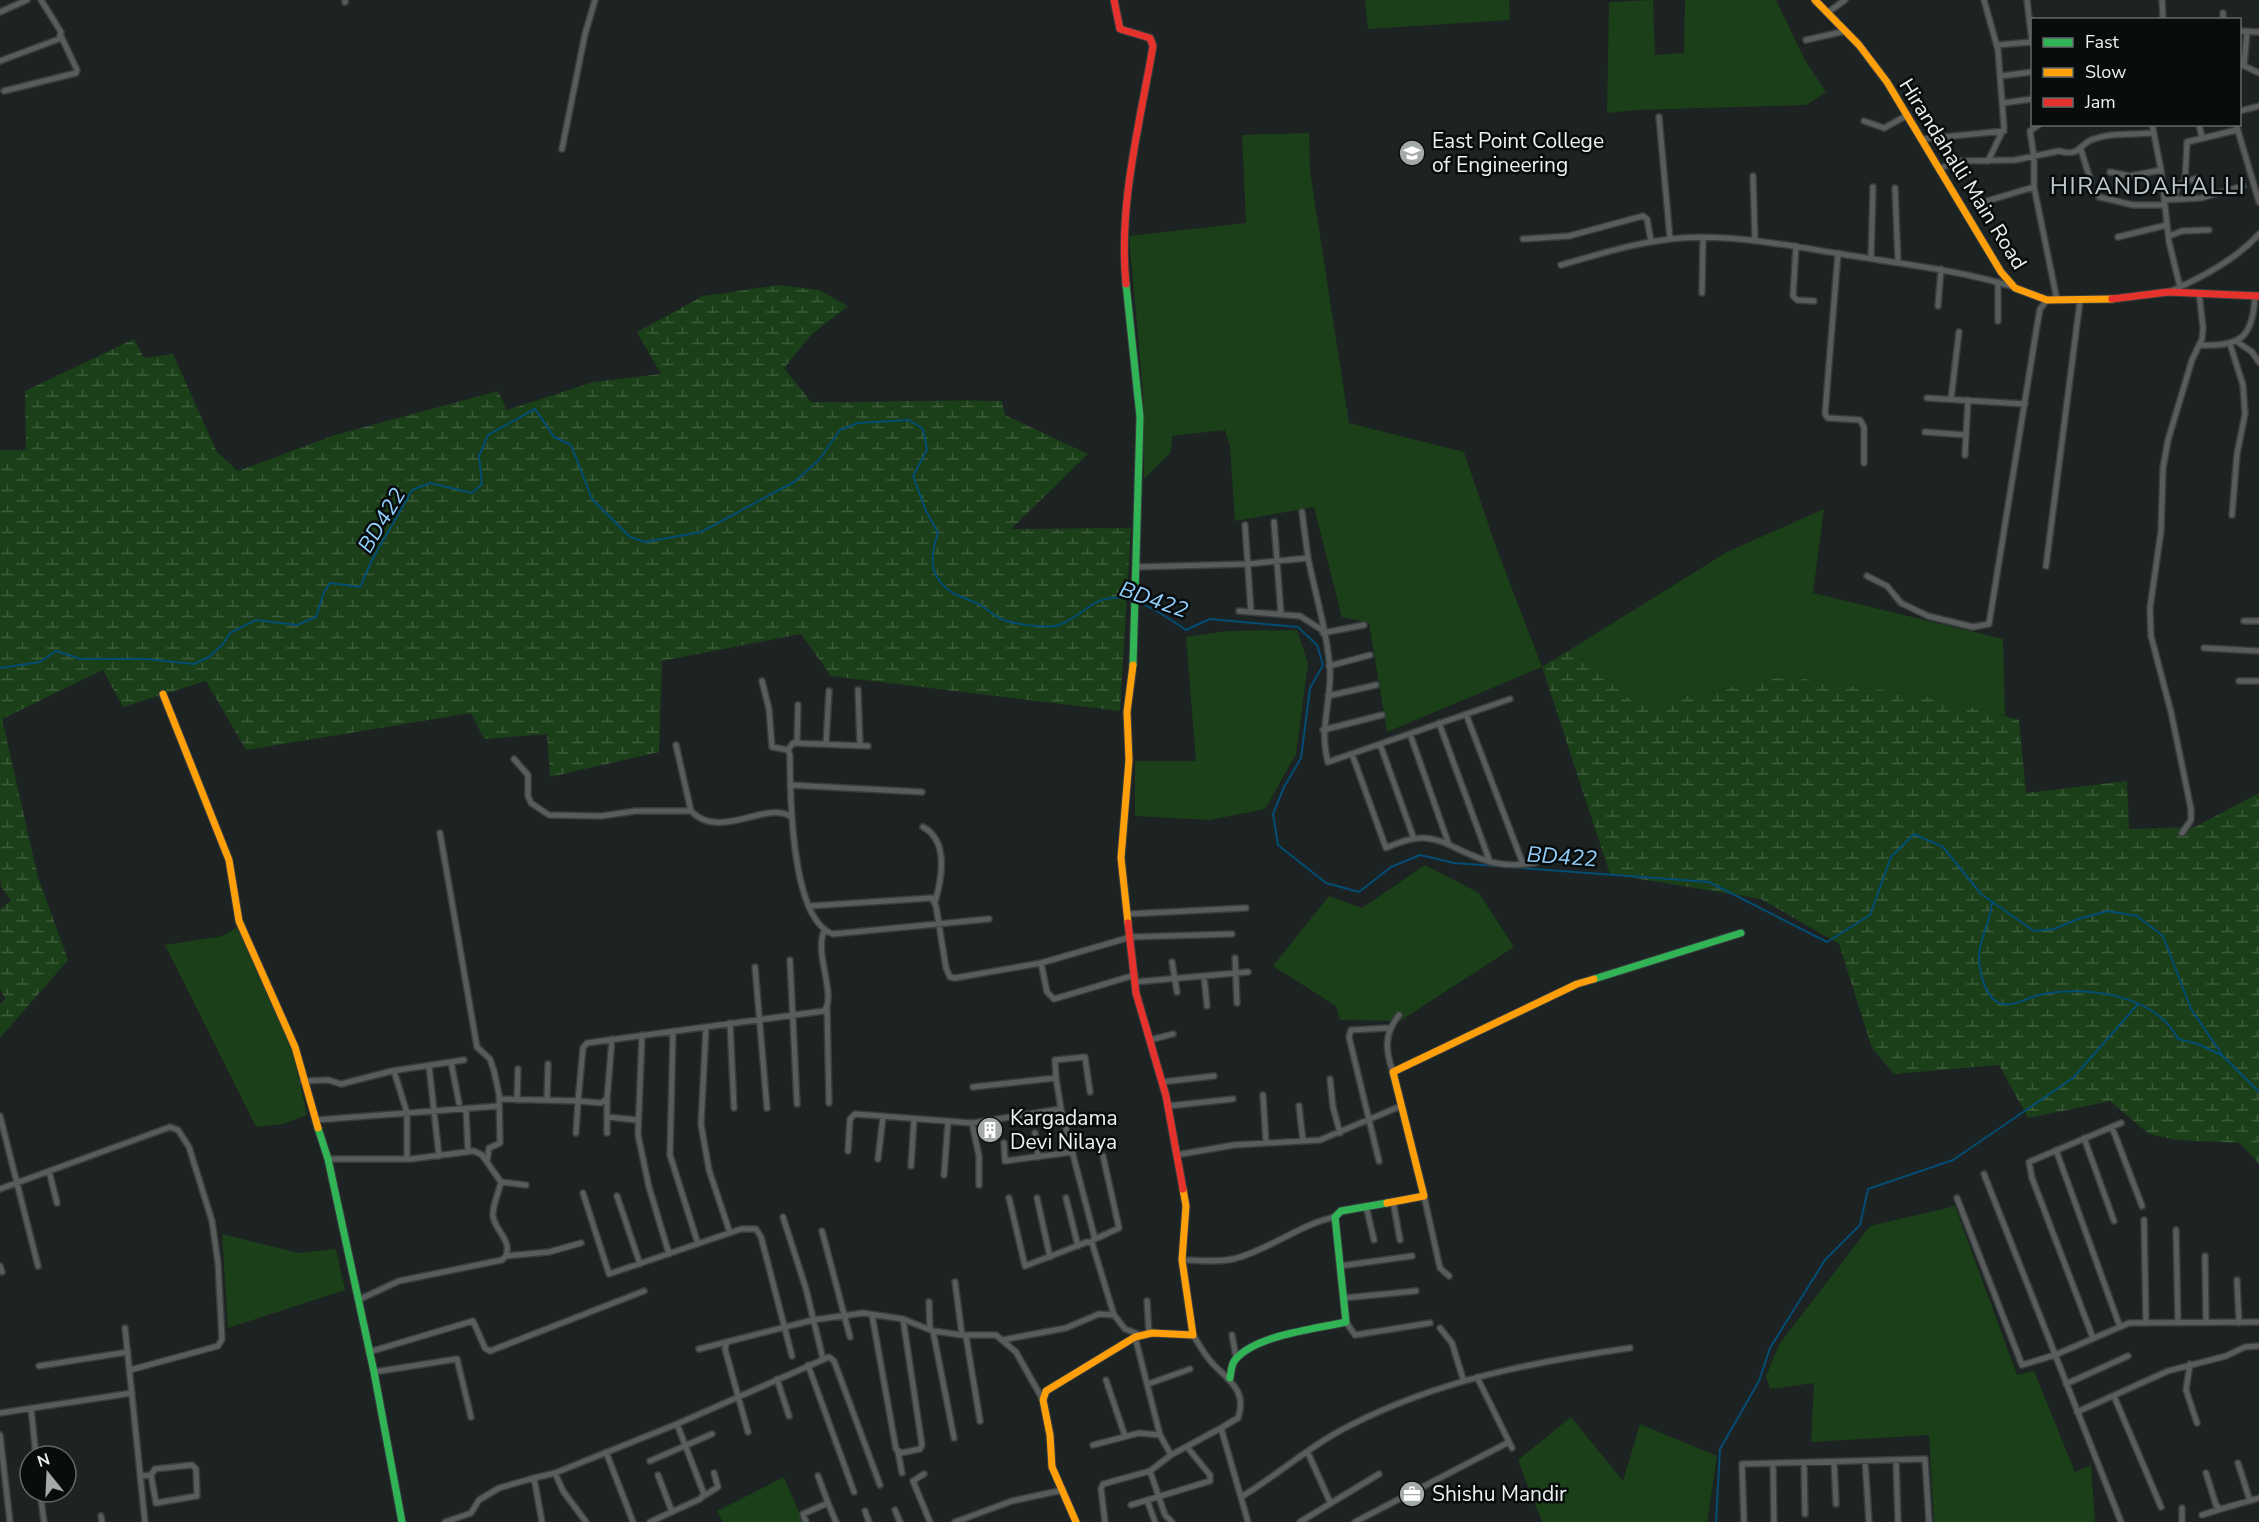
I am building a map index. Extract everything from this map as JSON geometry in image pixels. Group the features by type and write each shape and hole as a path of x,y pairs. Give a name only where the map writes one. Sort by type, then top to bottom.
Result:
{"street":[{"path":"0,12 27,0"},
{"path":"4,91 76,73 77,70 61,36 41,0"},
{"path":"562,149 585,34 595,0"},
{"path":"1105,1522 1101,1489 1103,1484 1150,1471 1171,1455 1238,1418 1242,1408 1236,1385 1214,1366 1192,1335 1182,1260 1186,1206 1168,1106 1135,979 1121,858 1129,760 1127,712 1135,648 1140,417 1124,260 1127,206 1153,46 1150,38 1120,29 1114,0"},
{"path":"1827,13 1845,0"},
{"path":"1984,0 1997,45 2004,131 1988,161"},
{"path":"2027,0 2031,34"},
{"path":"2162,0 2163,18"},
{"name":"Hirandahalli Main Road","path":"1819,1 1887,82 1941,168 2001,272 2015,288 2047,300 2096,302 2168,292 2257,296"},
{"path":"1806,40 1846,31"},
{"path":"2241,31 2259,32"},
{"path":"2247,32 2242,65 2259,73"},
{"path":"0,61 57,41 61,36"},
{"path":"1997,45 2031,42"},
{"path":"2001,76 2031,72"},
{"path":"2003,103 2031,99"},
{"path":"2241,111 2259,106"},
{"path":"1864,121 1884,128 1908,115"},
{"path":"1659,117 1670,239"},
{"path":"2037,126 2030,131 2034,157 2034,187 2057,300"},
{"path":"2152,126 2161,170 2167,225 2180,287"},
{"path":"2199,126 2202,138"},
{"path":"2185,182 2187,142 2236,127 2259,201"},
{"path":"1923,139 2004,131"},
{"path":"1941,168 1958,161 2034,157 2081,150 2088,142 2113,134 2152,134"},
{"path":"2081,150 2091,182"},
{"path":"2110,172 2130,176 2161,170"},
{"path":"1753,176 1755,241"},
{"path":"2175,199 2177,188 2185,182 2198,178"},
{"path":"2099,197 2133,206 2217,195 2243,186"},
{"path":"1871,259 1873,187"},
{"path":"1988,201 2034,187"},
{"path":"1894,188 1898,262"},
{"path":"1523,239 1569,236 1643,216 1647,219 1651,242"},
{"path":"2118,237 2167,225"},
{"path":"2169,236 2182,231 2209,230"},
{"path":"2168,292 2243,251 2259,234"},
{"path":"1702,293 1703,238"},
{"path":"1561,265 1651,242 1703,238 1796,246 1898,262 1941,269 2015,288"},
{"path":"1796,246 1793,296 1797,300 1814,301"},
{"path":"1838,254 1825,414 1828,418 1860,420 1864,427 1864,463"},
{"path":"1938,306 1941,269"},
{"path":"1998,282 1998,321"},
{"path":"2182,833 2191,820 2190,809 2171,712 2151,636 2150,608 2161,531 2163,468 2168,440 2192,360 2200,345 2203,328 2199,293"},
{"path":"2233,343 2249,330 2257,296"},
{"path":"1867,576 1887,586 1901,603 1928,616 1973,627 1989,624 2040,309 2047,300"},
{"path":"2046,566 2080,301"},
{"path":"1951,399 1959,332"},
{"path":"2200,345 2233,343 2252,352 2259,362"},
{"path":"2232,515 2237,454 2246,418 2243,385 2233,343"},
{"path":"1927,398 2025,404"},
{"path":"1965,455 1968,400"},
{"path":"1925,432 1966,435"},
{"path":"1302,512 1308,558 1329,666 1328,696 1323,730 1328,762 1510,699"},
{"path":"1274,522 1281,614"},
{"path":"1245,525 1251,612"},
{"path":"1136,567 1248,564 1308,558"},
{"path":"1239,611 1305,618 1323,632 1364,625"},
{"path":"2244,621 2259,621"},
{"path":"2204,648 2259,651"},
{"path":"1329,666 1370,655"},
{"path":"762,681 769,709 772,747 788,750"},
{"path":"2239,681 2259,681"},
{"path":"1328,696 1376,685"},
{"path":"858,690 860,745"},
{"path":"826,744 829,691"},
{"path":"164,694 229,861 239,921 295,1047 303,1081 328,1159 374,1372 402,1522"},
{"path":"797,743 798,705"},
{"path":"1466,714 1523,864"},
{"path":"1323,730 1382,715"},
{"path":"1439,723 1490,862"},
{"path":"1410,734 1449,843"},
{"path":"868,746 793,743 788,750 790,816 801,882 809,906 824,931 833,934 989,919"},
{"path":"1380,744 1414,839"},
{"path":"676,745 691,811 697,818 715,823 779,813 790,816"},
{"path":"1352,754 1386,848 1414,839 1437,839 1490,862 1523,864 1535,862"},
{"path":"514,759 528,775 528,796 531,803 549,815 601,816 636,811 691,811"},
{"path":"790,785 922,792"},
{"path":"922,827 932,832 940,851 941,877 935,902 946,968 950,977 962,977 1041,963 1131,937 1232,934"},
{"path":"440,833 477,1047 490,1059 499,1099 500,1143 489,1148 487,1162"},
{"path":"809,906 928,898 935,902"},
{"path":"1128,914 1246,908"},
{"path":"824,931 821,939 821,956 829,1002 827,1007 829,1103"},
{"path":"1393,1072 1576,984 1741,933"},
{"path":"1235,958 1238,1003"},
{"path":"790,960 797,1104"},
{"path":"1172,962 1177,993"},
{"path":"1041,963 1047,992 1054,999 1135,979 1174,979 1248,972"},
{"path":"755,967 767,1108"},
{"path":"1204,976 1207,1006"},
{"path":"576,1133 584,1044 824,1011 827,1007"},
{"path":"1399,1015 1389,1028 1388,1057 1440,1268 1449,1276"},
{"path":"730,1023 734,1108"},
{"path":"706,1027 701,1124 709,1170 730,1233"},
{"path":"1379,1161 1349,1032 1389,1028"},
{"path":"673,1031 670,1155 698,1244"},
{"path":"1150,1040 1173,1034"},
{"path":"642,1035 638,1135 649,1187 669,1254"},
{"path":"607,1133 607,1099 612,1039"},
{"path":"1090,1092 1085,1057 1055,1060 1061,1108 1092,1240 1096,1247 1114,1315 1125,1329 1138,1336 1160,1436 1171,1455"},
{"path":"303,1081 328,1080 341,1084 394,1071 464,1060"},
{"path":"451,1062 459,1103"},
{"path":"547,1100 548,1064"},
{"path":"429,1066 439,1156"},
{"path":"517,1100 518,1069"},
{"path":"394,1071 407,1113 407,1159"},
{"path":"1162,1082 1215,1076"},
{"path":"973,1087 1056,1078"},
{"path":"1330,1079 1332,1107 1341,1133"},
{"path":"1263,1095 1266,1143"},
{"path":"499,1099 601,1103 607,1099"},
{"path":"1168,1106 1233,1099"},
{"path":"316,1120 499,1106"},
{"path":"1299,1106 1304,1141"},
{"path":"1176,1155 1227,1146 1320,1140 1401,1106"},
{"path":"848,1151 852,1115 972,1123 1061,1108"},
{"path":"466,1109 468,1152"},
{"path":"0,1116 38,1266"},
{"path":"607,1117 638,1120"},
{"path":"878,1159 883,1117"},
{"path":"911,1166 914,1119"},
{"path":"944,1175 948,1122"},
{"path":"2093,1338 2032,1178 2029,1162 2121,1122"},
{"path":"972,1123 979,1156 978,1185"},
{"path":"0,1188 170,1127 178,1130 189,1147 212,1221 222,1339 218,1347 130,1370"},
{"path":"2112,1127 2142,1206"},
{"path":"1035,1133 1038,1157"},
{"path":"2084,1138 2114,1221"},
{"path":"1004,1143 1005,1161 1073,1152"},
{"path":"2056,1150 2120,1327"},
{"path":"328,1159 407,1159 479,1152 501,1182 526,1185"},
{"path":"1009,1198 1025,1266 1119,1228 1103,1156"},
{"path":"49,1171 57,1203"},
{"path":"1983,1174 2121,1522"},
{"path":"501,1182 493,1212 495,1224 504,1237 506,1256"},
{"path":"583,1193 609,1274 730,1233 756,1229 761,1237 792,1356"},
{"path":"617,1196 640,1264"},
{"path":"1182,1260 1239,1257 1287,1238 1316,1221 1335,1216 1341,1211 1424,1196"},
{"path":"1037,1198 1050,1257"},
{"path":"1066,1198 1078,1246"},
{"path":"1958,1198 2018,1362 2026,1365 2120,1327 2146,1323 2259,1322"},
{"path":"1393,1201 1400,1240"},
{"path":"1366,1206 1374,1240"},
{"path":"1335,1216 1346,1322 1355,1335 1430,1323"},
{"path":"783,1217 823,1359"},
{"path":"2144,1220 2146,1323"},
{"path":"2176,1230 2178,1323"},
{"path":"822,1231 850,1337"},
{"path":"358,1300 399,1281 502,1260 506,1256 549,1252 581,1243"},
{"path":"1340,1266 1412,1256"},
{"path":"2205,1256 2206,1322"},
{"path":"2237,1280 2239,1323"},
{"path":"955,1282 980,1421"},
{"path":"369,1352 473,1321 485,1348 490,1351 644,1291"},
{"path":"1344,1298 1416,1291"},
{"path":"1147,1301 1149,1334"},
{"path":"929,1302 931,1330 954,1438"},
{"path":"1002,1340 1066,1328 1099,1314 1114,1315"},
{"path":"873,1315 902,1473"},
{"path":"699,1349 813,1320 844,1316 873,1315 903,1319 931,1330 964,1336 996,1335 1016,1352 1042,1400 1050,1435 1052,1467 1076,1522"},
{"path":"898,1452 920,1449 922,1445 903,1319"},
{"path":"1230,1378 1232,1365 1236,1358 1259,1344 1346,1322"},
{"path":"125,1328 145,1522"},
{"path":"1440,1328 1452,1343 1463,1379"},
{"path":"1042,1400 1046,1391 1138,1336 1192,1335"},
{"path":"1232,1335 1236,1358"},
{"path":"727,1342 725,1349 748,1432"},
{"path":"2077,1412 2168,1371 2226,1356 2245,1347 2259,1346"},
{"path":"1241,1497 1358,1421 1397,1403 1463,1379 1556,1358 1630,1348"},
{"path":"39,1366 128,1352"},
{"path":"2066,1384 2128,1356"},
{"path":"445,1522 458,1520 471,1513 479,1500 499,1488 555,1473 677,1424 808,1365 831,1357 880,1485"},
{"path":"374,1372 457,1359 471,1417"},
{"path":"2190,1364 2186,1390 2197,1424"},
{"path":"808,1365 854,1492"},
{"path":"1148,1384 1190,1369"},
{"path":"1477,1377 1512,1448"},
{"path":"777,1379 789,1416"},
{"path":"1106,1380 1125,1436"},
{"path":"0,1413 132,1393"},
{"path":"2114,1396 2162,1507"},
{"path":"31,1408 35,1444"},
{"path":"677,1424 703,1488 702,1497"},
{"path":"1221,1428 1248,1522"},
{"path":"1093,1445 1139,1433 1160,1436"},
{"path":"650,1461 712,1434"},
{"path":"0,1435 10,1522"},
{"path":"1355,1522 1509,1442"},
{"path":"1131,1505 1211,1479 1187,1447"},
{"path":"606,1452 633,1522"},
{"path":"1308,1453 1330,1502"},
{"path":"1744,1522 1742,1464 1925,1459 1929,1522"},
{"path":"1896,1460 1898,1522"},
{"path":"1865,1461 1869,1522"},
{"path":"1834,1462 1836,1504"},
{"path":"2238,1462 2250,1501"},
{"path":"1773,1463 1774,1522"},
{"path":"1804,1463 1805,1514"},
{"path":"195,1466 198,1496 156,1503 151,1475 155,1469 195,1466"},
{"path":"1150,1471 1165,1515 1172,1522"},
{"path":"555,1473 560,1486 586,1522"},
{"path":"651,1522 718,1487 714,1473"},
{"path":"2206,1473 2216,1505 2221,1509"},
{"path":"658,1474 672,1512"},
{"path":"924,1474 913,1481 930,1522"},
{"path":"1300,1522 1379,1474"},
{"path":"140,1476 151,1475"},
{"path":"818,1476 836,1522"},
{"path":"534,1478 542,1522"},
{"path":"955,1522 1012,1501 1062,1490"},
{"path":"2202,1515 2259,1498"},
{"path":"1147,1500 1155,1522"},
{"path":"806,1522 803,1514 828,1503"},
{"path":"42,1504 44,1522"},
{"path":"2182,1508 2182,1522"},
{"path":"895,1510 900,1522"},
{"path":"865,1511 870,1522"}],"green space":[{"path":"1365,0 1509,0 1510,20 1368,29"},
{"path":"1653,0 1655,55 1684,53 1685,0 1776,0 1805,60 1826,92 1806,105 1636,110 1607,113 1609,2"},
{"path":"1309,133 1310,171 1349,423 1464,452 1496,547 1542,667 1387,732 1369,623 1342,617 1314,507 1235,521 1230,447 1225,430 1172,436 1171,452 1144,479 1143,392 1129,236 1246,223 1242,135"},
{"path":"779,285 819,290 848,306 812,334 784,368 811,402 1002,401 1005,415 1088,454 1011,529 1131,528 1120,711 831,676 801,634 662,661 659,752 550,777 547,734 484,739 471,713 246,750 206,681 123,707 103,670 2,719 38,877 68,960 0,1038 0,1004 5,999 0,988 0,909 11,900 1,887 0,879 0,450 26,450 25,391 134,339 144,358 173,354 217,452 238,471 335,435 498,391 507,410 593,382 661,374 637,332 703,296"},
{"path":"1824,509 1813,593 2003,639 2005,716 1943,699 1785,676 1638,706 1571,649 1727,552"},
{"path":"1297,630 1308,663 1296,754 1265,809 1210,820 1135,816 1135,761 1196,761 1186,637 1228,631"},
{"path":"1571,649 1638,706 1785,676 1943,699 2019,720 2026,793 2127,781 2129,829 2195,827 2259,793 2259,1164 2240,1143 2176,1140 2149,1134 2110,1101 2028,1118 1999,1065 1894,1074 1872,1048 1839,944 1761,899 1610,874 1542,667"},
{"path":"1425,865 1479,893 1514,947 1400,1021 1340,1020 1336,1006 1273,966 1329,896 1362,908"},
{"path":"237,927 292,1047 307,1115 283,1124 256,1127 165,945 223,936"},
{"path":"1955,1206 2017,1375 2034,1371 2075,1472 2091,1465 2095,1522 1934,1522 1929,1435 1811,1442 1814,1383 1770,1389 1766,1376 1780,1343 1870,1226"},
{"path":"222,1234 299,1253 336,1249 345,1290 228,1328"},
{"path":"1571,1417 1623,1481 1640,1424 1717,1456 1707,1522 1542,1522 1518,1460"},
{"path":"784,1477 803,1522 723,1522 717,1511"}],"waterway":[{"name":"BD422","path":"0,668 40,662 56,651 81,659 146,659 194,664 209,657 223,644 230,633 256,620 297,625 316,617 324,592 330,583 360,587 372,560 412,490 430,483 472,493 482,484 479,456 488,435 535,409 554,437 571,445 592,499 630,537 645,542 701,532 794,482 819,460 840,430 858,423 909,420 923,429 927,450 913,476 926,511 938,533 933,550 933,567 942,584 952,592 982,606 1001,619 1021,624 1059,625 1104,599 1122,598 1151,608 1186,630 1210,619 1298,627 1317,645 1323,665 1310,688 1301,758 1284,787 1273,814 1278,845 1326,883 1359,892 1391,867 1420,855 1454,863 1709,882 1827,942 1870,915 1891,857 1914,834 1943,847 1981,894 2034,931 2054,929 2078,919 2108,911 2137,916 2163,936 2191,1009 2223,1056 2259,1092"},
{"path":"1992,901 1979,959 1988,992 1999,1003 2009,1004 2057,992 2077,991 2117,996 2153,1012 2167,1024 2178,1039 2198,1044 2221,1055"},
{"path":"1716,1522 1720,1449 1759,1381 1770,1348 1825,1260 1860,1225 1868,1189 1953,1160 2073,1078 2138,1004"}],"traffic: fast":[{"path":"1126,284 1140,417 1133,665"},
{"path":"1594,979 1741,933"},
{"path":"318,1128 328,1159 374,1372 402,1522"},
{"path":"1230,1378 1235,1360 1244,1351 1257,1344 1287,1334 1346,1322 1335,1217 1341,1211 1387,1203"}],"traffic: slow":[{"path":"1815,0 1859,45 1887,82 2001,272 2015,288 2047,300 2112,299"},
{"path":"1128,923 1121,858 1129,760 1127,712 1133,665"},
{"path":"163,694 229,860 239,921 295,1047 318,1128"},
{"path":"1387,1203 1424,1196 1393,1072 1577,984 1594,979"},
{"path":"1076,1522 1052,1467 1050,1435 1043,1400 1046,1391 1135,1337 1152,1333 1193,1335 1182,1260 1186,1206 1183,1189"}],"traffic: jam":[{"path":"1114,0 1120,29 1150,38 1153,46 1128,194 1124,254 1126,284"},
{"path":"2112,299 2168,292 2259,296"},
{"path":"1128,923 1136,993 1166,1096 1183,1189"}],"place":[{"name":"East Point College of Engineering","path":"1412,153"},
{"name":"Kargadama Devi Nilaya","path":"990,1130"},
{"name":"Shishu Mandir","path":"1412,1494"}],"district":[{"name":"HIRANDAHALLI","path":"2148,186"}]}
